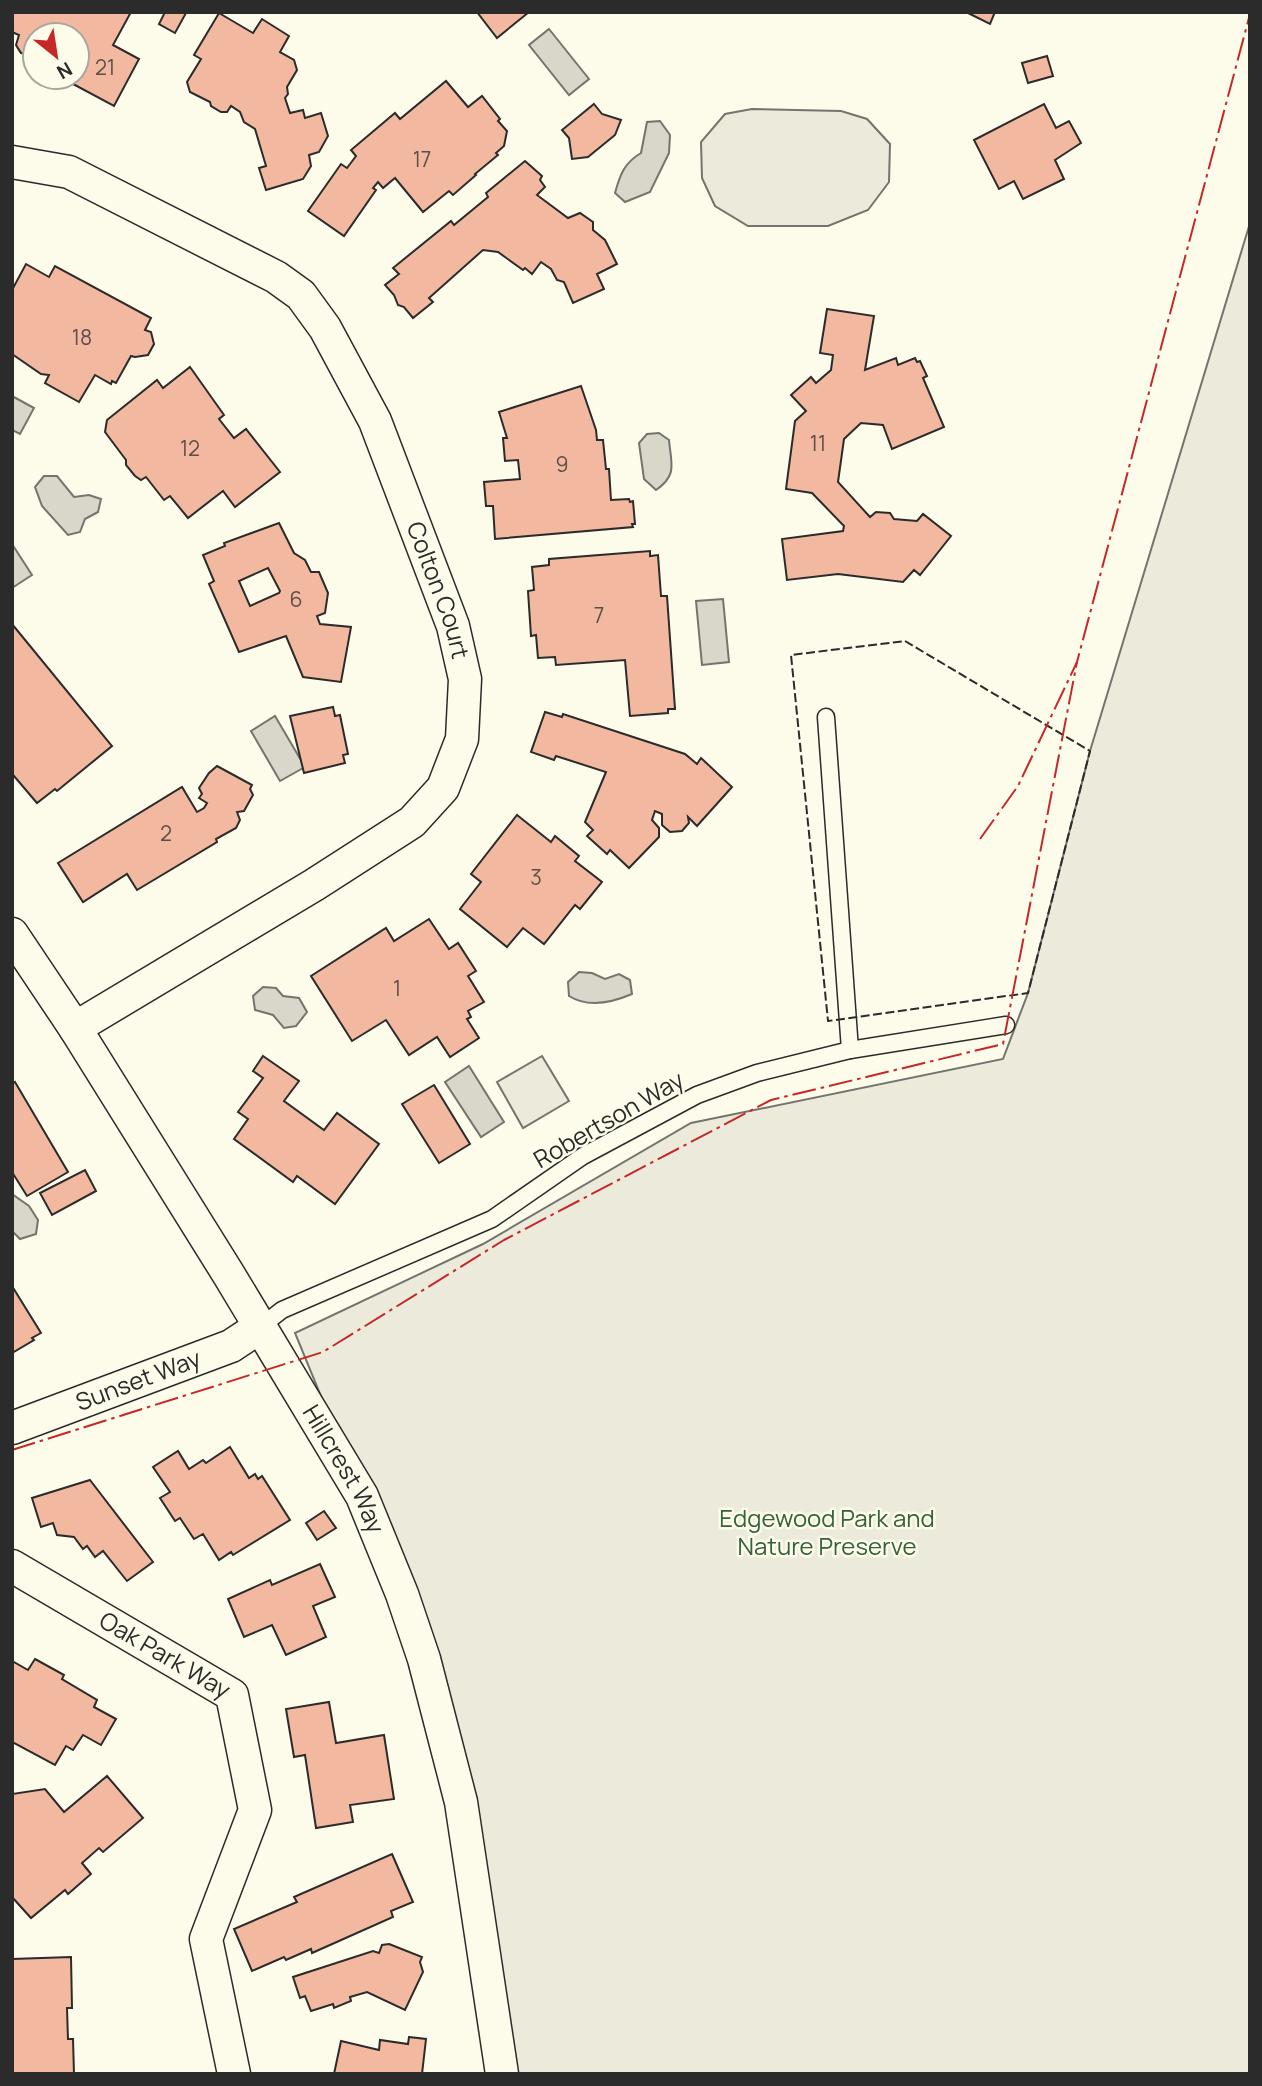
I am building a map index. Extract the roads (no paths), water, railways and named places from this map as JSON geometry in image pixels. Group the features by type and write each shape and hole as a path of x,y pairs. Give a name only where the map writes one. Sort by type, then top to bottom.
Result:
{"street":[{"name":"Colton Court","path":"12,163 48,166 69,172 276,277 300,295 325,328 375,421 453,626 465,680 462,738 443,789 412,822 326,878 75,1028"},
{"name":"Hillcrest Way","path":"12,934 75,1028 362,1496 402,1594 424,1659 461,1802 502,2074"},
{"name":"Sunset Way","path":"12,1428 230,1346 260,1327"},
{"name":"Oak Park Way","path":"12,1566 232,1695 256,1810 206,1939 234,2074"}],"lane":[{"path":"827,717 850,1050"},
{"name":"Robertson Way","path":"260,1327 282,1311 492,1219 583,1156 696,1095 757,1073 850,1050 1006,1025"}],"park label":[{"name":"Edgewood Park and Nature Preserve","path":"827,1533"}]}
